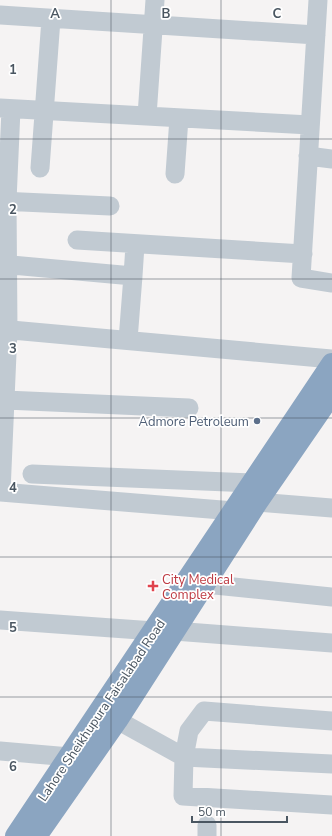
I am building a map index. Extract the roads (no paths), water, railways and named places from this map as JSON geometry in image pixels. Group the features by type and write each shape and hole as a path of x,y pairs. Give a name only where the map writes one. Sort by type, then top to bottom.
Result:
{"highway":[{"name":"Lahore Sheikhupura Faisalabad Road","path":"16,836 70,757 164,631 205,584 254,493 332,364"},
{"name":"Lahore Sheikhupura Faisalabad Road","path":"36,836 117,720 164,631 234,511 254,493 332,393"}],"street":[{"path":"148,116 155,0"},
{"path":"318,0 301,278 332,283"},
{"path":"0,15 316,35"},
{"path":"40,168 51,19"},
{"path":"234,511 0,492 5,400 3,264 5,109 310,125"},
{"path":"175,174 179,118"},
{"path":"308,156 332,159"},
{"path":"4,201 110,206"},
{"path":"76,240 135,245 302,254"},
{"path":"128,340 135,245"},
{"path":"3,264 133,276"},
{"path":"4,330 332,359"},
{"path":"5,400 189,408"},
{"path":"32,474 254,493 332,508"},
{"path":"205,584 332,597"},
{"path":"0,620 332,643"},
{"path":"332,721 204,711 188,731 184,757 183,796 332,805"},
{"path":"117,720 184,757 332,764"},
{"path":"0,751 70,757"}],"place":[{"name":"Admore Petroleum","path":"257,421"},
{"name":"City Medical Complex","path":"153,586"}]}
